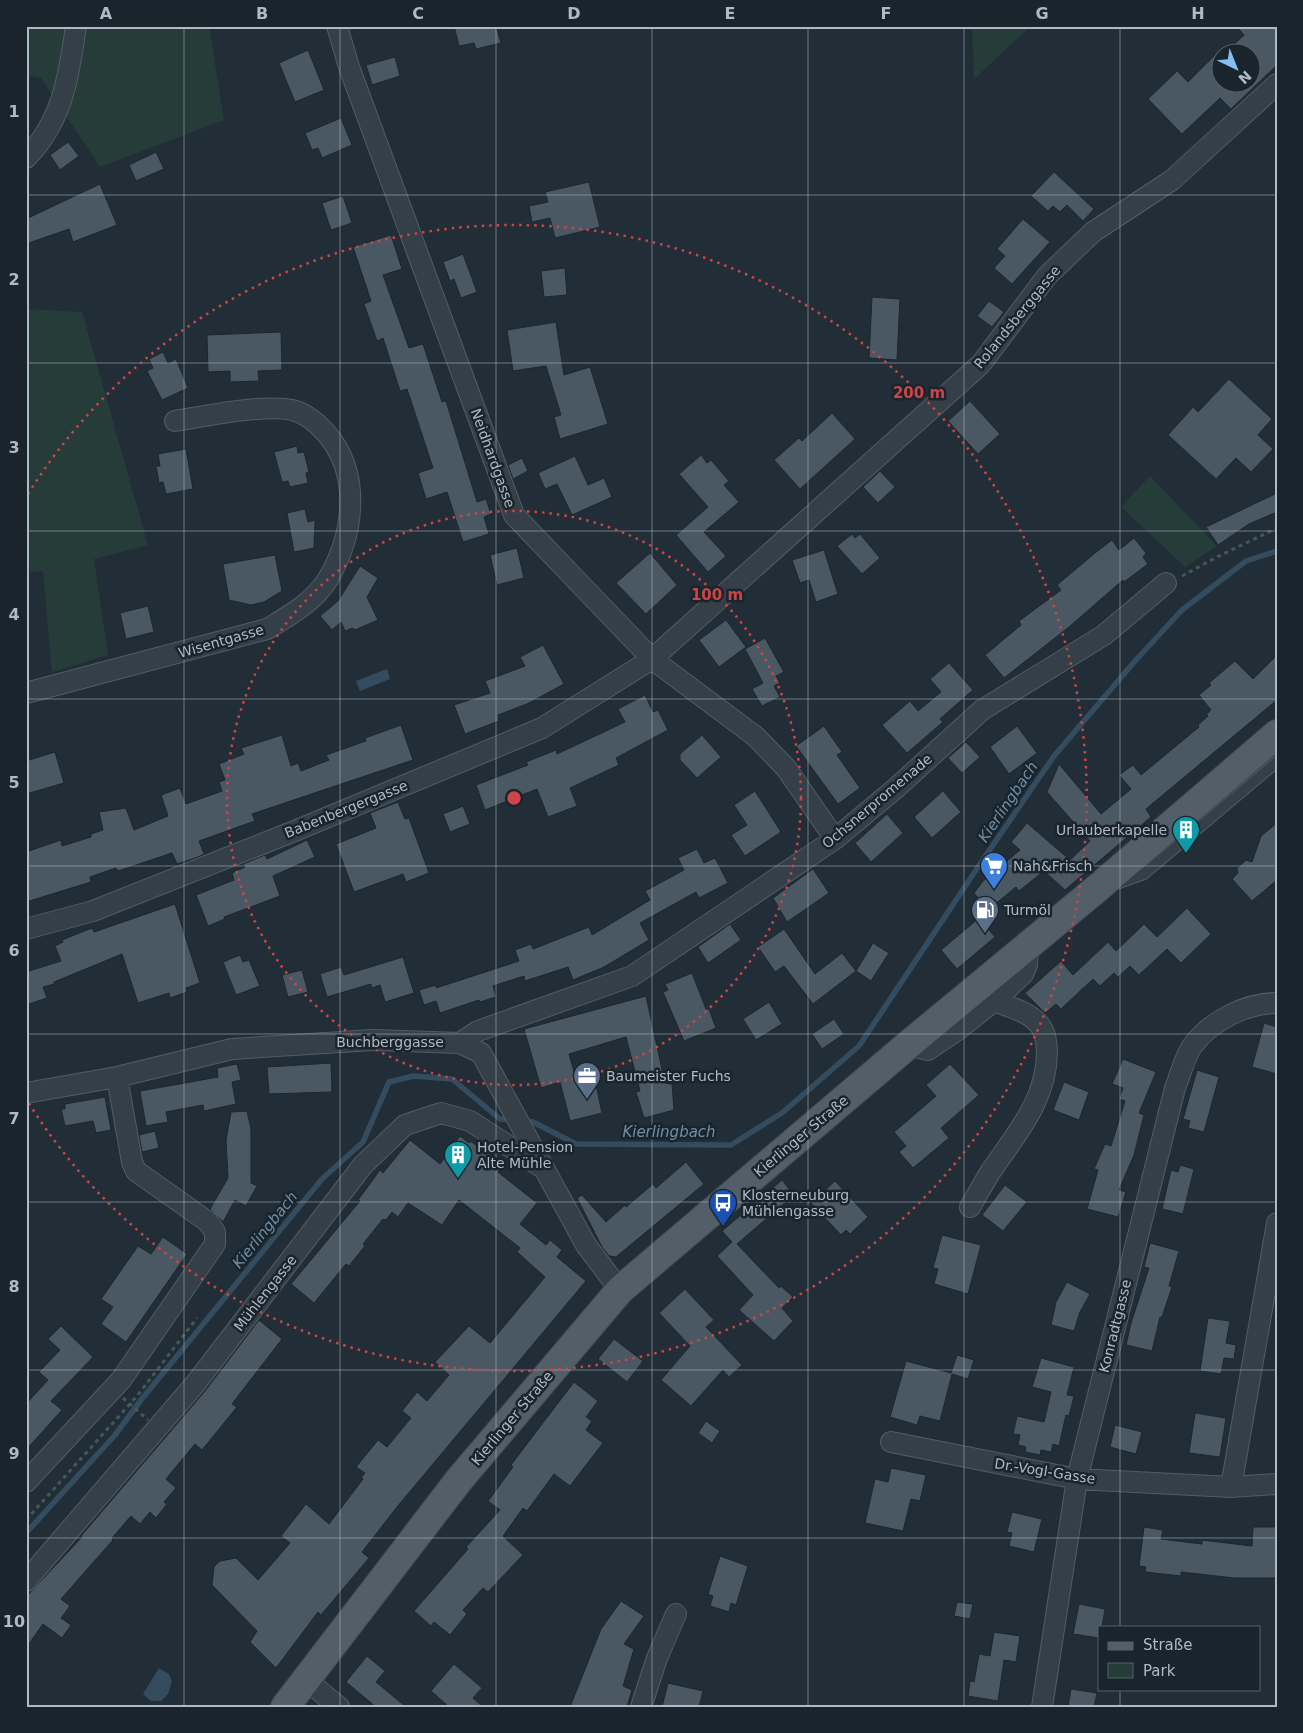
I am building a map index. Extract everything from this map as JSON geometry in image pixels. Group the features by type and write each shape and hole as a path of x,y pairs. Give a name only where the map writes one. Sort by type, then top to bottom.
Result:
{"main road":[{"name":"Kierlinger Straße","path":"285,1707 460,1480 620,1290 908,1045 1094,891 1277,734"}],"street":[{"path":"26,158 37,147 59,112 71,66 76,26"},
{"name":"Neidhardgasse","path":"337,26 349,67 514,515 652,659 755,736 786,768 835,839"},
{"name":"Rolandsberggasse","path":"652,659 981,364 1047,276 1093,232 1172,180 1277,84"},
{"name":"Wisentgasse","path":"26,694 267,629 303,606 328,580 344,539 350,514 350,493 343,458 324,431 304,414 292,410 261,409 175,421"},
{"name":"Ochsnerpromenade","path":"460,1043 478,1031 632,976 835,839 896,788 982,710 1104,635 1166,583"},
{"name":"Babenbergergasse","path":"26,929 93,911 297,830 542,728 652,659"},
{"path":"908,1045 928,1050 959,1029 994,1001 1023,974 1028,965 1028,945"},
{"path":"970,1207 991,1172 1020,1132 1039,1094 1047,1069 1046,1036 1038,1023 1026,1013 994,1001"},
{"name":"Konradtgasse","path":"1042,1707 1077,1479 1175,1088 1192,1046 1212,1026 1236,1012 1268,1003 1277,1003"},
{"name":"Buchberggasse","path":"26,1093 116,1077 232,1049 373,1040 460,1043 481,1053 586,1245 620,1290"},
{"path":"26,1482 121,1380 215,1244 215,1232 208,1222 136,1171 132,1162 116,1077"},
{"name":"Mühlengasse","path":"26,1581 196,1383 363,1165 404,1125 440,1113 470,1121 543,1168"},
{"path":"1231,1487 1277,1223"},
{"name":"Dr.-Vogl-Gasse","path":"891,1442 1077,1479 1231,1487 1277,1484"},
{"path":"641,1707 657,1658 676,1614"},
{"path":"305,1679 339,1707"}],"lane":[{"path":"1094,891 1144,874 1277,762"}],"path":[{"path":"1166,583 1277,528"},
{"path":"26,1520 137,1396 197,1318"},
{"path":"123,1398 148,1420"}],"green space":[{"path":"26,26 209,26 224,120 100,167 41,78 26,75"},
{"path":"972,26 1031,26 974,79"},
{"path":"26,309 82,312 148,545 94,559 108,655 52,672 43,571 30,572 26,522"},
{"path":"1150,476 1217,546 1185,567 1121,507"}],"water":[{"path":"387,669 390,679 360,691 356,681"},
{"path":"159,1668 169,1674 172,1681 168,1694 161,1701 151,1701 143,1694"}],"building":[{"path":"454,26 496,26 501,43 476,49 474,43 459,46"},
{"path":"1236,26 1277,26 1277,65 1260,81 1260,42 1237,42 1244,35"},
{"path":"308,50 324,90 295,102 279,63"},
{"path":"395,57 400,76 372,85 366,65"},
{"path":"1210,60 1210,92 1249,92 1231,109 1220,98 1182,134 1148,99 1177,71 1188,82"},
{"path":"341,118 352,145 322,158 318,148 312,150 305,133"},
{"path":"68,142 79,156 60,170 50,155"},
{"path":"156,152 164,169 136,181 129,165"},
{"path":"1054,172 1094,209 1083,221 1067,205 1060,212 1053,206 1048,211 1031,196"},
{"path":"589,182 600,227 555,238 550,218 532,222 529,206 548,202 545,192"},
{"path":"100,184 117,225 73,242 69,229 26,244 26,219"},
{"path":"343,196 352,223 331,230 322,203"},
{"path":"1023,219 1050,242 1012,284 994,268 1005,256 997,249"},
{"path":"391,235 402,269 383,275 409,348 423,344 442,402 446,401 477,502 486,499 491,514 484,517 489,534 463,542 447,492 426,499 418,473 433,468 407,389 400,391 383,338 377,341 364,304 371,301 353,247"},
{"path":"463,254 477,292 461,298 454,279 450,281 443,262"},
{"path":"565,268 567,295 544,297 541,271"},
{"path":"872,297 900,299 897,360 869,358"},
{"path":"989,301 1004,312 992,327 977,316"},
{"path":"556,322 564,375 590,367 608,424 560,439 554,417 561,415 546,366 513,371 507,330"},
{"path":"281,332 282,370 258,371 259,381 230,382 230,371 208,372 207,335"},
{"path":"163,352 168,363 176,359 188,388 162,400 147,371 153,368 149,359"},
{"path":"1229,379 1272,419 1258,435 1273,449 1251,472 1236,458 1216,479 1168,435 1193,407 1198,412"},
{"path":"970,401 1000,434 978,454 948,421"},
{"path":"832,413 855,439 800,489 774,460 799,438 802,441"},
{"path":"297,446 298,453 304,452 309,472 306,473 308,483 290,487 288,481 282,482 274,452"},
{"path":"186,449 193,489 166,494 163,482 159,483 156,466 160,466 158,454"},
{"path":"701,455 707,463 711,460 729,481 724,485 739,502 704,532 726,556 708,572 676,535 708,507 679,474"},
{"path":"575,456 588,485 604,478 612,497 572,515 557,484 545,489 538,473"},
{"path":"522,458 528,471 513,479 508,465"},
{"path":"880,471 895,487 878,503 863,487"},
{"path":"1277,493 1277,512 1249,524 1218,545 1206,527"},
{"path":"305,509 308,522 315,520 314,548 294,552 287,513"},
{"path":"852,534 855,538 860,534 880,558 862,574 837,546"},
{"path":"1134,538 1146,553 1143,557 1148,564 1124,582 1123,580 1069,627 1004,678 985,655 1021,625 1019,621 1061,590 1057,585 1095,553 1112,540 1119,550"},
{"path":"517,548 524,578 497,585 490,555"},
{"path":"824,550 838,594 816,602 809,580 800,583 792,560"},
{"path":"650,553 677,585 646,614 616,583"},
{"path":"275,555 282,591 264,602 251,605 229,600 223,564"},
{"path":"360,566 378,578 367,597 378,620 355,630 353,628 345,631 341,622 332,630 320,616 338,601"},
{"path":"148,606 154,632 126,639 120,613"},
{"path":"726,620 746,647 719,667 699,640"},
{"path":"765,638 784,672 776,676 780,683 774,686 780,697 762,706 752,689 763,683 745,649"},
{"path":"543,645 564,684 527,704 498,715 499,721 465,734 454,705 490,693 485,681 525,666 520,657"},
{"path":"1277,655 1277,700 1146,809 1151,817 1065,890 1044,871 1019,891 1016,887 988,910 974,893 983,881 1020,850 1011,842 1027,823 1070,860 1090,841 1047,792 1059,764 1101,814 1131,789 1119,775 1133,765 1141,775 1199,727 1198,725 1208,716 1206,715 1211,710 1199,695 1211,685 1209,683 1235,661 1253,679"},
{"path":"949,663 973,690 940,719 943,722 907,753 882,725 910,701 918,711 941,692 930,679"},
{"path":"645,695 653,712 658,710 668,730 616,758 619,765 570,788 577,806 548,817 537,789 485,810 476,785 528,765 526,762 556,750 557,754 625,722 618,709"},
{"path":"401,725 413,760 252,814 255,821 199,841 204,854 198,857 177,864 172,853 118,871 116,868 90,877 91,882 26,902 26,852 61,840 62,846 91,837 91,834 103,830 99,812 126,808 134,830 168,816 161,795 180,788 186,804 222,791 219,782 225,780 219,764 244,754 241,748 282,735 291,766 298,763 301,771 329,760 326,755 366,741 365,738"},
{"path":"824,726 842,752 837,755 860,788 838,804 796,746"},
{"path":"1017,726 1037,753 1009,774 990,747"},
{"path":"702,735 721,757 697,778 680,760 680,754"},
{"path":"966,742 980,757 962,773 948,758"},
{"path":"55,752 64,783 26,794 26,761"},
{"path":"755,791 781,832 745,856 731,835 747,825 734,805"},
{"path":"943,791 961,812 932,838 914,817"},
{"path":"398,802 405,819 409,818 429,873 406,882 403,874 354,892 336,844 376,828 370,813"},
{"path":"463,806 470,824 450,832 443,814"},
{"path":"887,814 903,833 871,862 855,843"},
{"path":"1277,823 1277,880 1252,901 1232,879 1238,873 1237,868 1246,860 1252,862 1261,836"},
{"path":"307,840 315,857 273,876 280,896 224,917 225,919 208,926 196,895 234,880 232,873 245,867 243,864 265,855 267,859"},
{"path":"697,849 704,863 715,858 728,883 699,898 696,892 640,923 649,940 604,967 573,980 568,967 525,981 524,976 493,986 496,997 480,1002 479,1000 440,1013 436,1001 424,1005 419,990 436,985 436,988 519,961 515,950 531,944 533,949 589,927 592,935 650,900 645,891 684,870 678,858"},
{"path":"813,869 829,893 787,922 773,898"},
{"path":"175,904 200,983 186,988 187,992 170,998 169,993 138,1003 122,954 43,987 47,998 26,1005 26,972 61,961 55,946 63,942 62,940 92,928 94,932"},
{"path":"1187,908 1211,934 1181,963 1167,949 1139,975 1130,966 1118,977 1114,973 1100,986 1093,979 1061,1009 1056,1004 1045,1013 1025,993 1061,961 1073,975 1108,942 1116,951 1144,924 1157,937"},
{"path":"979,918 995,937 957,969 941,950"},
{"path":"730,924 741,940 708,963 698,947"},
{"path":"784,929 815,974 842,953 856,971 813,1004 784,966 775,972 758,947"},
{"path":"873,943 889,953 871,981 856,971"},
{"path":"240,955 243,962 249,960 260,986 236,995 223,962"},
{"path":"403,957 414,993 385,1002 380,985 372,988 371,984 327,997 320,974 341,967 344,975"},
{"path":"302,970 308,992 288,997 282,975"},
{"path":"692,973 706,1009 709,1009 716,1028 684,1041 663,992 668,990 665,984"},
{"path":"646,996 665,1083 672,1084 674,1110 644,1118 636,1092 640,1091 626,1037 569,1054 579,1089 596,1085 602,1113 570,1121 560,1082 541,1088 524,1029"},
{"path":"769,1002 782,1024 756,1040 743,1019"},
{"path":"834,1019 844,1034 822,1049 812,1034"},
{"path":"1264,1023 1277,1027 1277,1074 1252,1067"},
{"path":"1123,1059 1156,1072 1139,1113 1144,1115 1134,1155 1119,1190 1126,1192 1118,1217 1087,1209 1098,1170 1094,1169 1105,1144 1111,1146 1125,1101 1119,1099 1123,1088 1112,1084"},
{"path":"331,1063 332,1092 269,1094 267,1067"},
{"path":"237,1064 241,1080 232,1082 236,1104 204,1111 203,1105 166,1112 168,1122 146,1126 140,1091 218,1077 217,1068"},
{"path":"950,1064 979,1095 941,1128 949,1138 913,1168 899,1152 906,1146 894,1132 936,1096 926,1085"},
{"path":"1197,1070 1219,1077 1204,1132 1188,1128 1190,1121 1183,1119"},
{"path":"1064,1082 1089,1092 1079,1120 1053,1110"},
{"path":"105,1097 111,1130 96,1133 93,1121 65,1126 61,1109 65,1109 65,1104"},
{"path":"247,1111 251,1129 251,1183 257,1186 246,1206 235,1200 223,1222 210,1209 228,1178 226,1140 231,1112"},
{"path":"155,1131 159,1148 142,1152 139,1135"},
{"path":"460,1136 504,1163 498,1172 537,1203 520,1224 546,1245 550,1240 562,1250 557,1257 586,1281 397,1507 362,1552 369,1558 321,1615 318,1612 276,1668 250,1642 257,1631 212,1585 214,1567 220,1561 236,1558 258,1580 290,1543 281,1536 306,1504 329,1524 363,1479 361,1478 365,1473 356,1467 378,1440 387,1447 411,1418 402,1411 417,1392 427,1401 449,1375 435,1362 469,1326 490,1343 545,1277 517,1252 520,1248 459,1200 442,1225 408,1203 398,1217 392,1212 386,1220 383,1219 363,1244 365,1246 349,1266 346,1264 314,1303 291,1284 360,1201 358,1200 380,1170 383,1173 410,1140 440,1164"},
{"path":"686,1162 704,1184 616,1257 609,1256 602,1247 577,1198 582,1195 606,1222 653,1184 656,1188"},
{"path":"1180,1165 1194,1169 1183,1214 1162,1209 1171,1170 1178,1172"},
{"path":"782,1180 794,1195 737,1244 779,1288 781,1286 793,1297 782,1308 793,1321 774,1341 739,1310 753,1295 717,1256 732,1242 722,1231"},
{"path":"835,1181 868,1217 850,1234 846,1230 841,1235 811,1203"},
{"path":"1005,1185 1027,1202 1003,1231 982,1215"},
{"path":"942,1235 981,1245 968,1294 934,1284 938,1269 933,1268"},
{"path":"163,1237 187,1254 126,1342 101,1324 113,1307 101,1299 138,1246 151,1254"},
{"path":"1150,1243 1179,1251 1169,1286 1172,1287 1162,1317 1160,1317 1152,1351 1126,1345 1131,1323 1149,1268 1144,1267"},
{"path":"1067,1282 1090,1294 1080,1312 1074,1331 1051,1325 1056,1302"},
{"path":"685,1289 714,1320 706,1327 742,1365 729,1377 723,1370 691,1406 661,1380 690,1346 659,1313"},
{"path":"1208,1318 1230,1321 1226,1343 1236,1345 1234,1359 1224,1358 1221,1374 1200,1371"},
{"path":"259,1320 282,1339 232,1404 237,1407 202,1450 195,1444 166,1479 176,1488 164,1502 167,1504 156,1518 150,1512 140,1524 131,1516 112,1538 113,1540 61,1599 70,1606 61,1618 71,1625 62,1638 43,1624 26,1648 26,1597 82,1537 205,1391"},
{"path":"61,1326 93,1357 51,1401 62,1410 26,1450 26,1404 48,1380 39,1372 60,1350 48,1339"},
{"path":"614,1339 643,1361 627,1382 598,1359"},
{"path":"957,1355 974,1360 968,1379 952,1374 940,1421 920,1416 917,1425 890,1417 906,1361 951,1373"},
{"path":"1041,1358 1074,1367 1067,1395 1074,1396 1069,1416 1066,1415 1059,1446 1053,1444 1051,1452 1041,1450 1040,1455 1025,1452 1026,1447 1018,1445 1020,1435 1013,1434 1017,1416 1044,1422 1051,1392 1032,1387"},
{"path":"574,1382 598,1401 586,1417 592,1421 586,1430 603,1443 570,1486 554,1474 527,1511 523,1508 503,1536 523,1555 488,1592 483,1588 463,1610 467,1614 450,1635 434,1622 431,1626 414,1611 468,1549 466,1547 500,1510 488,1501 513,1467 511,1465"},
{"path":"1195,1413 1226,1418 1220,1457 1189,1453"},
{"path":"706,1421 720,1431 712,1443 698,1433"},
{"path":"1115,1425 1142,1432 1136,1454 1110,1447"},
{"path":"891,1468 926,1475 920,1501 911,1499 903,1531 865,1523 875,1479 888,1482"},
{"path":"1012,1512 1042,1519 1034,1552 1009,1546 1012,1533 1007,1532"},
{"path":"1144,1527 1163,1530 1161,1539 1202,1544 1202,1540 1252,1546 1253,1527 1277,1527 1277,1578 1234,1578 1181,1572 1181,1576 1145,1572 1146,1567 1139,1566"},
{"path":"720,1556 748,1566 736,1605 731,1603 729,1612 710,1606 713,1596 708,1594"},
{"path":"621,1601 644,1616 624,1644 634,1649 623,1686 632,1690 627,1707 570,1707 601,1629"},
{"path":"957,1602 973,1604 970,1619 954,1616"},
{"path":"1079,1604 1105,1609 1102,1626 1098,1626 1098,1638 1073,1634"},
{"path":"994,1632 1020,1636 1016,1662 1004,1660 998,1701 968,1696 970,1681 974,1682 979,1654 990,1656"},
{"path":"367,1656 385,1671 376,1682 406,1707 376,1707 346,1682"},
{"path":"454,1664 482,1688 473,1698 483,1707 449,1707 431,1691"},
{"path":"668,1683 703,1691 699,1707 662,1707"},
{"path":"1071,1689 1097,1693 1094,1707 1068,1707"}],"waterway":[{"name":"Kierlingbach","path":"525,1121 533,1122 576,1144 731,1145 782,1113 859,1046 1054,756 1135,661 1182,610 1246,561 1277,551"},
{"name":"Kierlingbach","path":"26,1533 115,1435 141,1400 322,1179 363,1142 389,1082 414,1076 452,1079 500,1119 513,1120"}],"place":[{"name":"Urlauberkapelle","path":"1186,854"},
{"name":"Nah&Frisch","path":"994,890"},
{"name":"Turmöl","path":"985,934"},
{"name":"Baumeister Fuchs","path":"587,1100"},
{"name":"Hotel-Pension Alte Mühle","path":"458,1179"},
{"name":"Klosterneuburg Mühlengasse","path":"723,1227"}]}
